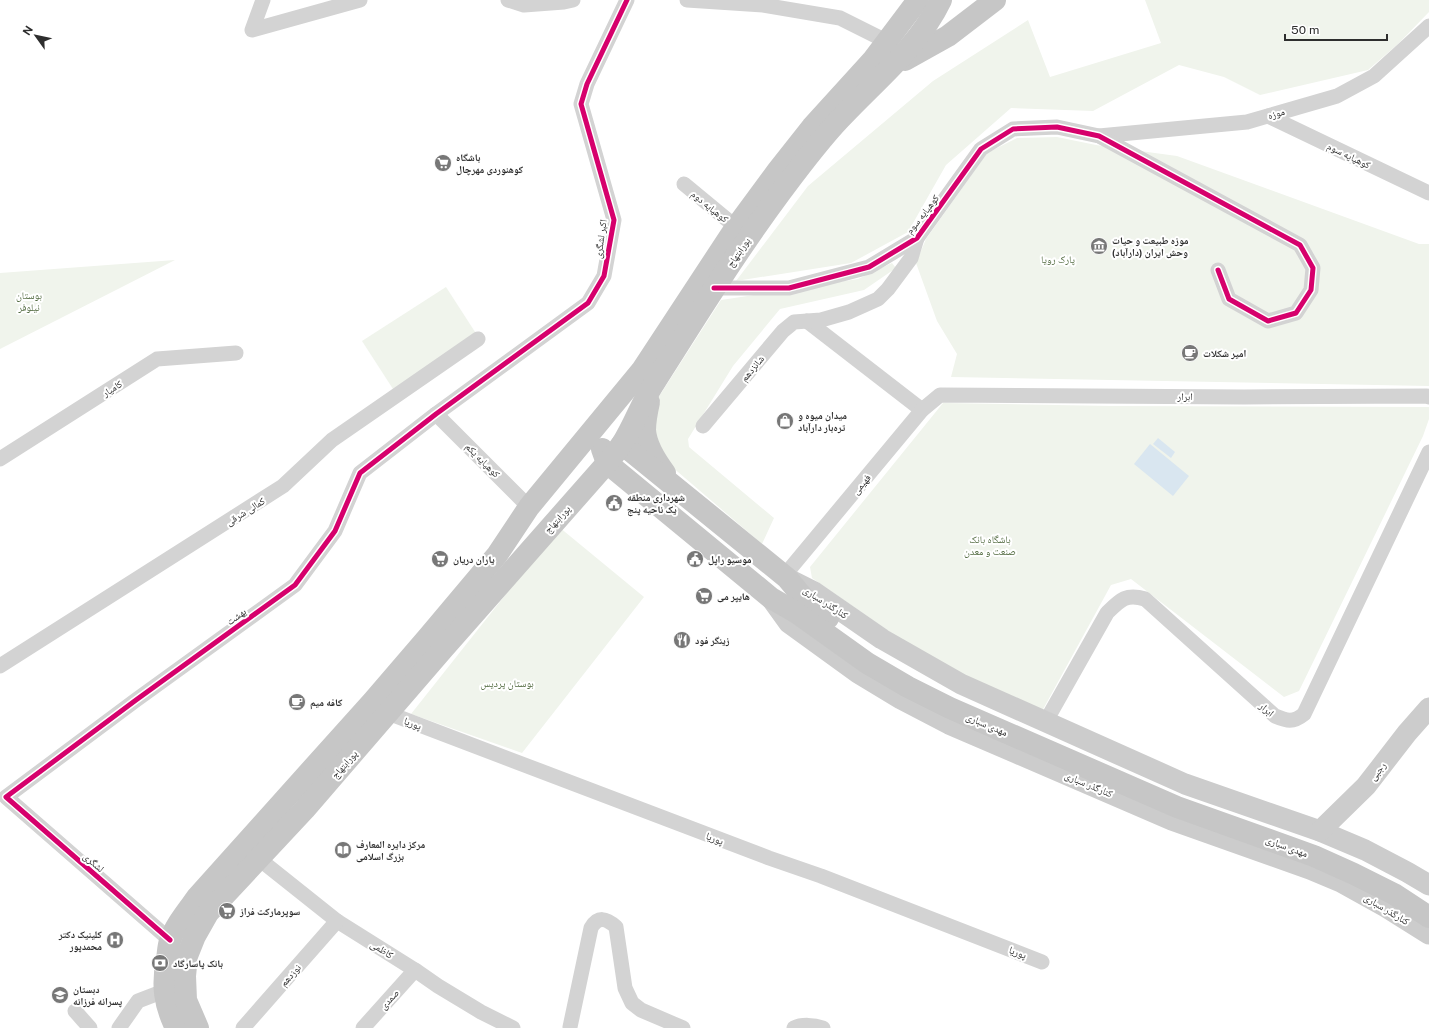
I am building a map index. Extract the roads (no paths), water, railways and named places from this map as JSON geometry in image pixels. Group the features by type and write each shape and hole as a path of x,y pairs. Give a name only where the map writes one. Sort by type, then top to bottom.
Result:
{"main road":[{"name":"پورابتهاج","path":"176,1028 169,1013 164,991 170,940 180,921 198,896 288,796 443,649 604,454 622,444 647,379 736,227 812,127 888,42 918,0"},
{"name":"پورابتهاج","path":"198,1028 186,1000 185,976 187,956 195,936 208,912 305,809 381,707 429,636 497,555 530,507 647,379 714,288 760,222 814,150 839,119 893,66 916,39 937,9 941,0"},
{"path":"872,61 886,55 892,59 893,66 948,36 995,0"},
{"path":"497,555 604,454 624,408 647,379"},
{"path":"647,379 645,431 656,461 675,486"},
{"path":"622,444 786,577 807,602 866,645 914,675 954,696 1181,795 1318,843 1399,883 1429,902"},
{"name":"مهدی سباری","path":"604,454 706,544 771,598 797,613 867,663 908,687 950,708 1177,807 1314,856 1394,894 1429,917"},
{"path":"706,544 722,524"},
{"name":"کنارگذر سباری","path":"786,577 814,592 882,639 961,684 1185,784 1320,831 1365,850 1429,885"},
{"name":"کنارگذر سباری","path":"771,598 789,623 858,673 901,699 949,724 1172,820 1310,869 1341,882 1386,907 1429,934"},
{"name":"رجبی","path":"1320,831 1366,786 1429,708"},
{"path":"288,796 305,809"}],"street":[{"path":"263,0 252,30 360,0"},
{"path":"508,0 524,5 573,0"},
{"name":"اکبر لشگری","path":"436,414 588,303 604,276 614,220 581,104 587,84 627,0"},
{"path":"687,0 763,5 840,18 888,42"},
{"name":"موزه","path":"1098,136 1247,122 1337,96 1374,76 1429,26"},
{"name":"کوهپایه سوم","path":"1268,116 1429,193"},
{"name":"کوهپایه سوم","path":"714,288 789,288 869,267 917,238 982,149 1013,129 1058,127 1098,136"},
{"path":"1098,136 1300,245 1313,268 1311,290 1296,313 1268,321 1229,298 1218,270"},
{"name":"کوهپایه دوم","path":"684,184 736,227"},
{"name":"شانزدهم","path":"703,426 783,331 794,322 821,320 849,312 878,299 911,258 917,238"},
{"path":"807,321 922,410"},
{"name":"کمالی شرقی","path":"0,666 283,486 332,440 478,339"},
{"name":"کامیار","path":"0,459 157,360 236,354"},
{"name":"فهیمی","path":"786,577 922,410 940,395"},
{"name":"ابرار","path":"940,395 1429,397"},
{"name":"کوهپایه یکم","path":"436,414 530,507"},
{"name":"بهشت","path":"6,797 136,700 295,585 334,531 360,473 436,414"},
{"name":"ابرار","path":"1046,721 1107,613 1121,600 1136,596 1145,599 1275,716 1285,720 1297,720 1304,714 1429,452"},
{"name":"پوریا","path":"381,707 769,858 821,876 1042,962"},
{"name":"لشگری","path":"6,797 170,940"},
{"name":"کاظمی","path":"258,858 337,921 438,986 481,1012 513,1028"},
{"path":"570,1027 591,928 594,922 604,920 611,922 616,927 625,988 632,1003 641,1010 683,1028"},
{"name":"نوزدهم","path":"243,1028 337,921"},
{"name":"صمدی","path":"363,1028 415,970"},
{"path":"119,1028 138,1001 164,991"},
{"path":"75,1010 90,1028"},
{"path":"794,1028 797,1026 812,1025 823,1028"}],"place":[{"name":"باشگاه کوهنوردی مهرچال","path":"443,163"},
{"name":"موزه طبیعت و حیات وحش ایران (دارآباد)","path":"1099,246"},
{"name":"امیر شکلات","path":"1190,353"},
{"name":"میدان میوه و تره‌بار دارآباد","path":"785,421"},
{"name":"شهرداری منطقه یک ناحیه پنج","path":"614,503"},
{"name":"یاران دریان","path":"440,559"},
{"name":"موسیو راپل","path":"695,559"},
{"name":"هایپر می","path":"704,596"},
{"name":"زینگر فود","path":"682,640"},
{"name":"کافه میم","path":"297,702"},
{"name":"مرکز دایره المعارف بزرگ اسلامی","path":"343,850"},
{"name":"سوپرمارکت فراز","path":"227,911"},
{"name":"کلینیک دکتر محمدپور","path":"115,940"},
{"name":"بانک پاسارگاد","path":"160,963"},
{"name":"دبستان پسرانه فرزانه","path":"60,995"}],"park label":[{"name":"پارک رویا","path":"1058,259"},
{"name":"بوستان نیلوفر","path":"29,300"},
{"name":"باشگاه بانک صنعت و معدن","path":"990,544"},
{"name":"بوستان پردیس","path":"507,683"}]}
